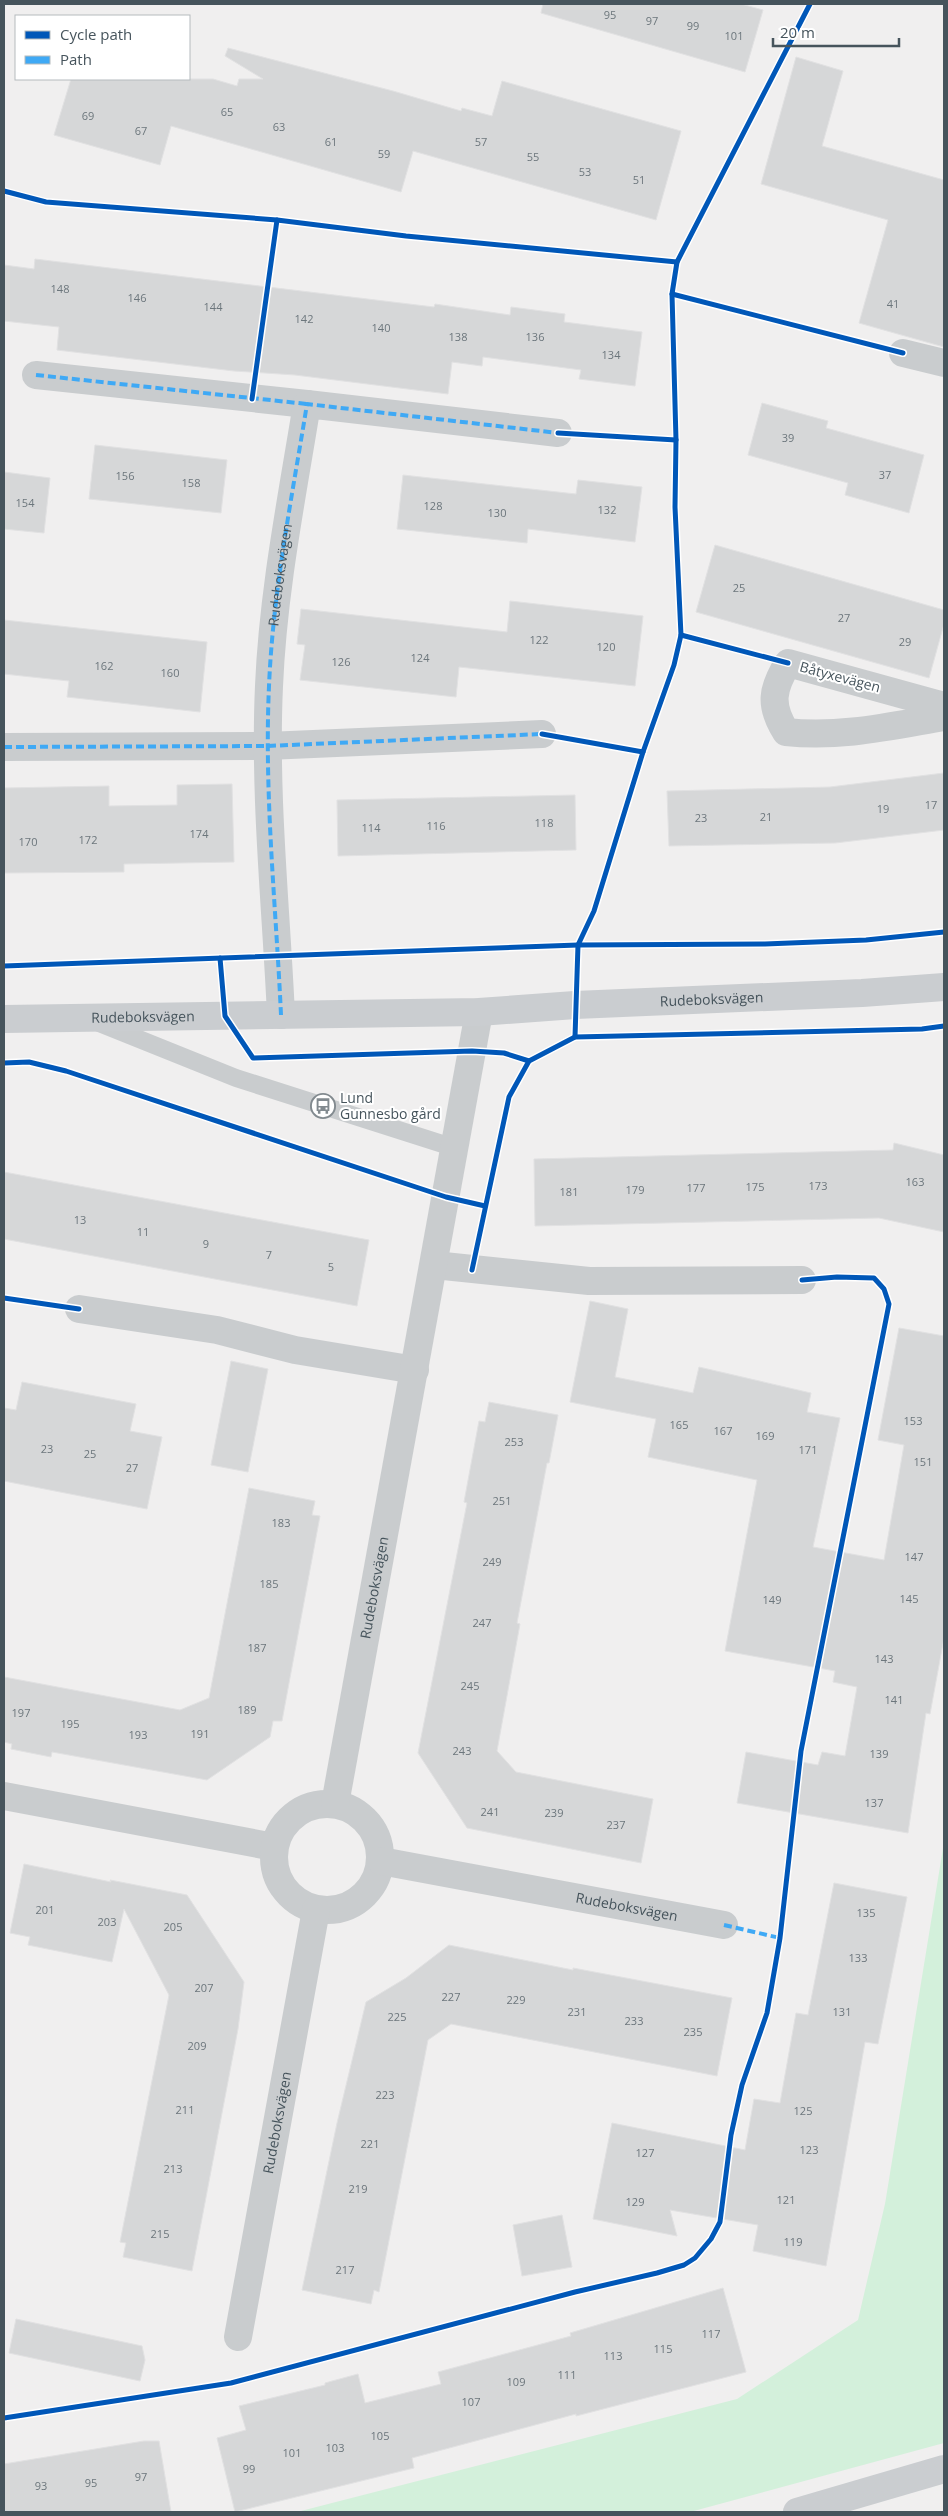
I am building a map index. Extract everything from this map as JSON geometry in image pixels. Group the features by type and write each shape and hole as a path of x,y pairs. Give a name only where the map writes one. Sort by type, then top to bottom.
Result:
{"street":[{"path":"903,353 944,363"},
{"path":"36,375 558,432"},
{"name":"Rudeboksvägen","path":"280,1015 267,746 274,610 307,404"},
{"name":"Båtyxevägen","path":"944,706 788,663 779,677 774,694 775,712 786,732 822,735 853,733 944,716"},
{"path":"4,747 267,746 542,734"},
{"name":"Rudeboksvägen","path":"4,1019 479,1012 575,1005 862,993 944,987"},
{"name":"Rudeboksvägen","path":"335,1804 479,1012"},
{"path":"434,1266 589,1281 802,1280"},
{"path":"79,1309 217,1330 295,1350 415,1370"},
{"path":"4,1796 274,1848"},
{"path":"317,1804 335,1804 350,1808 363,1817 374,1830 380,1845 381,1861 376,1879 367,1894 352,1905 334,1910 316,1910 301,1904 288,1894 279,1880 274,1864 274,1848 279,1833 288,1820 301,1810 317,1804"},
{"name":"Rudeboksvägen","path":"381,1861 724,1925"},
{"name":"Rudeboksvägen","path":"238,2337 316,1910"},
{"path":"797,2512 944,2469"}],"lane":[{"path":"85,1017 236,1078 455,1148"}],"green space":[{"path":"944,1842 944,2443 690,2512 297,2512 737,2399 858,2320 885,2204"}],"building":[{"path":"543,4 741,4 763,10 745,72 541,13"},
{"path":"228,48 393,91 461,111 462,108 492,116 502,81 681,131 656,220 413,151 401,192 171,126 160,165 54,135 71,80 213,79 237,86 239,79 263,79 225,56"},
{"path":"796,57 843,71 822,146 944,180 944,347 859,323 888,220 761,184"},
{"path":"35,259 434,307 435,304 510,315 511,307 565,314 564,322 642,332 635,386 579,379 581,370 483,357 482,366 452,362 448,394 295,375 234,371 57,350 59,327 4,321 4,265 34,269"},
{"path":"762,403 828,421 826,428 924,455 909,513 845,495 848,483 748,455"},
{"path":"95,445 227,460 221,513 89,499"},
{"path":"4,472 50,478 44,533 4,529"},
{"path":"403,475 576,494 578,480 642,487 635,542 528,529 527,543 397,529"},
{"path":"715,545 944,610 944,624 929,678 696,612"},
{"path":"510,601 643,616 635,686 459,667 456,697 300,680 305,645 297,644 301,609 507,632"},
{"path":"4,620 207,642 200,712 67,697 69,681 4,674"},
{"path":"944,773 944,830 835,843 669,846 667,791 830,787"},
{"path":"232,784 234,862 124,864 124,872 4,873 4,788 109,786 109,806 177,805 177,785"},
{"path":"575,795 576,850 338,856 337,800"},
{"path":"894,1143 944,1155 944,1232 879,1218 535,1226 534,1159 893,1150"},
{"path":"4,1172 369,1240 357,1306 4,1239"},
{"path":"590,1301 628,1309 615,1377 693,1393 699,1367 811,1393 807,1412 840,1418 813,1547 884,1560 904,1445 878,1440 899,1328 944,1336 944,1638 930,1714 926,1713 908,1833 737,1803 746,1752 818,1765 822,1752 845,1756 857,1687 833,1682 835,1671 725,1651 757,1480 648,1457 656,1419 570,1402"},
{"path":"231,1361 268,1369 248,1472 211,1465"},
{"path":"22,1382 136,1404 130,1431 162,1437 147,1509 4,1481 4,1408 16,1410"},
{"path":"489,1402 558,1415 549,1463 547,1463 517,1623 520,1624 497,1751 516,1772 653,1799 641,1863 467,1828 418,1753 467,1503 464,1502 479,1421 485,1422"},
{"path":"249,1488 315,1501 312,1515 320,1516 282,1721 273,1721 270,1737 207,1780 52,1752 51,1757 11,1749 12,1744 4,1742 4,1677 180,1710 209,1698"},
{"path":"24,1864 187,1895 244,1982 238,2029 192,2271 123,2257 126,2243 120,2242 169,1995 124,1909 112,1962 28,1945 30,1937 10,1933"},
{"path":"834,1883 907,1897 878,2044 865,2042 826,2266 753,2251 758,2225 670,2210 677,2236 593,2219 612,2123 745,2150 754,2099 780,2103 796,2013 808,2015"},
{"path":"449,1945 573,1970 573,1968 732,1998 717,2076 451,2024 428,2040 379,2292 374,2290 371,2304 302,2290 337,2123 366,2002 406,1978"},
{"path":"562,2215 572,2267 522,2276 513,2225"},
{"path":"723,2288 746,2372 576,2416 576,2414 412,2458 414,2468 235,2512 217,2438 246,2430 239,2406 325,2385 325,2383 358,2374 365,2403 441,2384 438,2372 571,2336 570,2333"},
{"path":"16,2319 142,2346 145,2360 140,2381 9,2353"},
{"path":"144,2441 159,2441 171,2512 4,2512 4,2464"}],"marked path":[{"path":"36,375 307,404"},
{"path":"281,1015 269,809 269,686 279,580 307,404 558,433"},
{"path":"4,747 267,746 542,734"},
{"path":"724,1925 780,1938"}],"cycle path":[{"path":"677,262 810,4"},
{"path":"4,191 46,202 277,220 406,236 677,262 672,294 676,440 675,507 681,635 674,665 643,752 594,911 578,945 575,1037"},
{"path":"252,399 277,220"},
{"path":"672,294 903,353"},
{"path":"558,433 676,440"},
{"path":"681,635 788,663"},
{"path":"542,734 643,752"},
{"path":"4,966 578,945 765,944 866,940 944,932"},
{"path":"220,958 225,1016 253,1058 472,1051 504,1053 529,1061"},
{"path":"472,1270 509,1097 529,1061 575,1037 922,1029 944,1026"},
{"path":"4,1063 29,1062 66,1071 446,1197 485,1206"},
{"path":"4,2418 231,2383 684,2265 695,2258 711,2239 720,2222 731,2135 742,2085 767,2013 780,1938 801,1751 889,1304 884,1289 874,1278 837,1277 802,1280"},
{"path":"4,1298 79,1309"}],"place":[{"name":"Lund Gunnesbo gård","path":"323,1106"}]}
